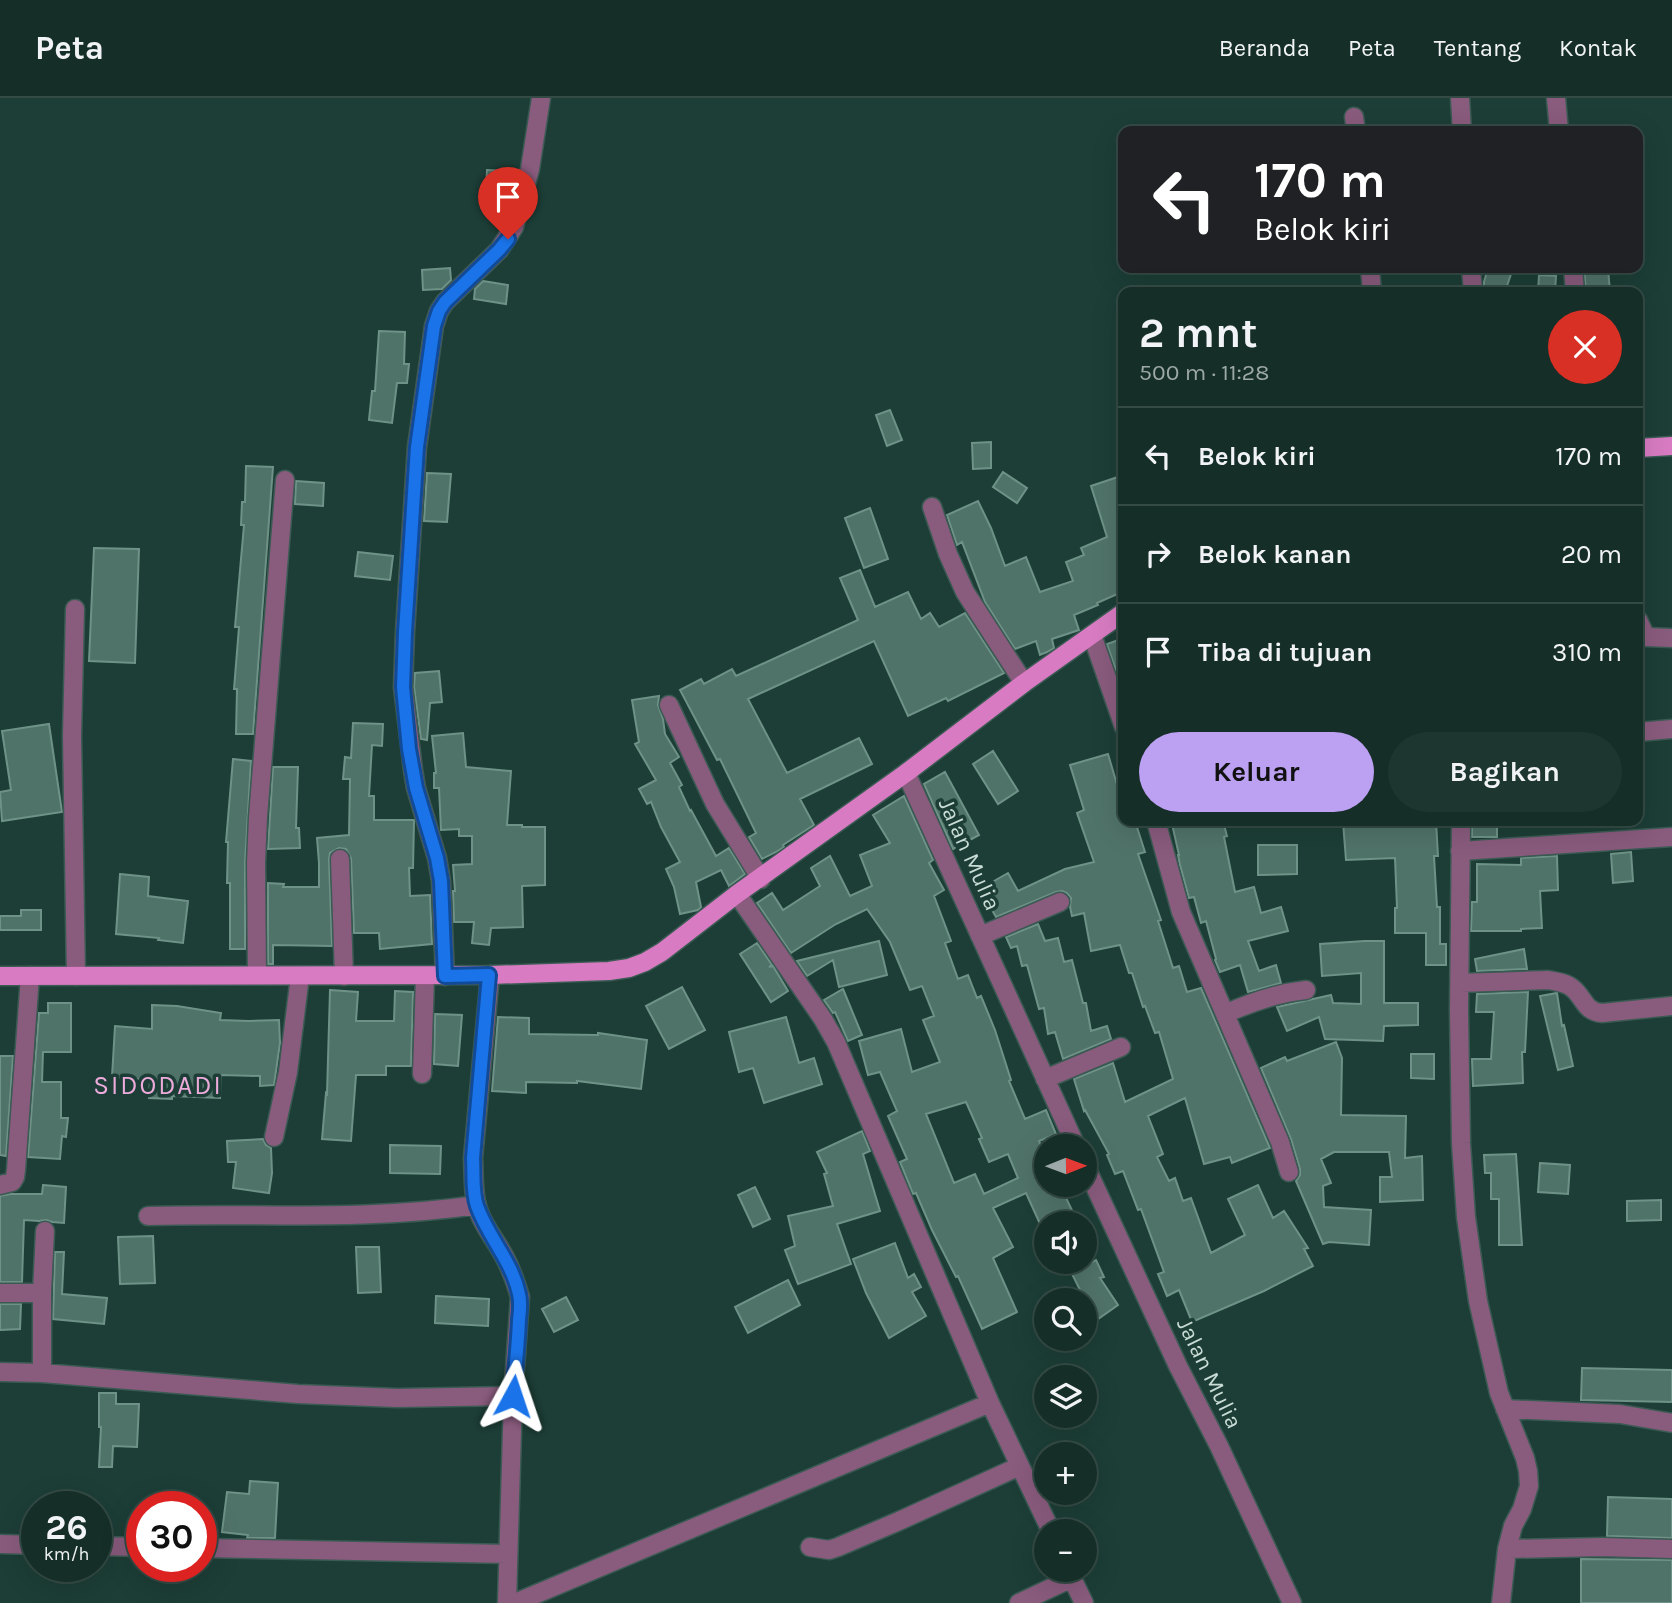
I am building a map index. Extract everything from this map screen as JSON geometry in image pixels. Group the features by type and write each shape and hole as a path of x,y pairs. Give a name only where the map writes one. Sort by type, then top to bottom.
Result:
{"main road":[{"path":"1643,449 1672,446"},
{"path":"0,976 445,976 609,971 629,968 662,952 737,894 1118,616"}],"street":[{"path":"445,976 441,881 437,858 416,788 403,687 417,447 434,326 439,311 499,250 514,227 530,169 541,98"},
{"path":"1460,98 1462,126"},
{"path":"1556,98 1559,126"},
{"path":"257,975 258,817 285,480"},
{"path":"932,507 965,592 1024,683"},
{"path":"75,608 72,736 76,976"},
{"path":"1643,631 1646,637 1672,638"},
{"path":"1092,635 1118,710"},
{"path":"669,705 715,804 761,878"},
{"path":"1643,732 1672,729"},
{"name":"Jalan Mulia","path":"906,773 1070,1134"},
{"path":"1159,826 1181,912 1280,1142 1289,1172"},
{"path":"1461,826 1459,1010 1466,1217 1478,1301 1499,1393 1525,1458 1529,1486 1507,1549 1501,1603"},
{"path":"1460,851 1672,837"},
{"path":"340,859 344,976"},
{"path":"737,894 836,1042 990,1403 1045,1519"},
{"path":"980,936 1060,902"},
{"path":"489,975 473,1158 477,1205 505,1256 520,1297 513,1396 507,1603"},
{"path":"0,1185 12,1182 16,1170 30,976"},
{"path":"274,1137 288,1072 300,976"},
{"path":"422,1074 425,976"},
{"path":"1460,983 1561,982 1576,991 1586,1006 1595,1013 1672,1006"},
{"path":"1226,1014 1276,995 1306,990"},
{"path":"1045,1079 1121,1047"},
{"name":"Jalan Mulia","path":"1097,1191 1292,1603"},
{"path":"148,1216 341,1214 443,1210 477,1205"},
{"path":"42,1373 41,1293 45,1231"},
{"path":"0,1293 41,1293"},
{"path":"0,1372 323,1395 397,1398 513,1396"},
{"path":"514,1603 990,1403"},
{"path":"1505,1409 1620,1414 1672,1423"},
{"path":"810,1547 830,1550 838,1547 1020,1466"},
{"path":"0,1544 21,1545"},
{"path":"217,1548 508,1554"},
{"path":"1507,1549 1672,1549"},
{"path":"1019,1603 1056,1582"},
{"path":"1074,1582 1084,1603"}],"building":[{"path":"487,170 507,171 506,190 486,189"},
{"path":"450,268 451,280 442,289 423,290 422,270"},
{"path":"1487,273 1511,273 1507,287 1484,287"},
{"path":"1584,273 1608,273 1610,287 1586,287"},
{"path":"1539,275 1556,276 1555,287 1538,287"},
{"path":"483,281 508,285 506,304 474,299 475,289"},
{"path":"379,331 405,332 404,364 409,364 407,383 397,383 392,423 369,420 372,391 375,391"},
{"path":"890,410 902,440 887,446 876,415"},
{"path":"991,442 991,468 973,469 972,443"},
{"path":"246,466 273,467 253,734 236,734 237,689 234,689 239,627 235,627"},
{"path":"1003,472 1027,488 1017,503 993,487"},
{"path":"427,473 451,474 447,522 424,521"},
{"path":"1118,477 1118,594 1074,615 1079,630 1052,639 1054,648 1047,652 1040,655 1036,641 1015,649 985,602 962,542 957,545 947,515 978,501 1005,566 1026,557 1040,592 1073,581 1066,562 1084,555 1081,548 1107,537 1091,486"},
{"path":"296,481 324,483 323,506 295,504"},
{"path":"870,508 888,559 864,568 845,518"},
{"path":"94,548 139,549 135,663 89,661"},
{"path":"358,552 393,556 390,580 355,576"},
{"path":"860,570 875,607 908,592 921,619 930,613 939,627 965,613 1004,673 948,701 946,698 908,716 874,641 748,699 787,773 859,738 872,764 800,799 814,825 762,859 749,837 756,833 720,759 717,760 680,690 701,679 704,684 732,669 736,676 858,620 840,578"},
{"path":"1118,640 1118,676 1107,644"},
{"path":"439,671 442,702 430,703 427,740 421,739 414,687 415,673"},
{"path":"659,696 658,705 665,734 679,757 670,763 682,785 679,787 690,811 716,856 729,848 745,874 729,886 721,870 696,882 701,907 680,914 674,887 666,869 680,862 651,802 647,804 639,789 656,780 635,744 639,742 632,700"},
{"path":"353,723 383,724 382,746 372,745 369,796 374,796 374,820 414,820 413,868 409,868 410,896 430,895 432,944 380,949 379,933 354,933 351,858 346,849 339,848 330,853 329,859 332,946 273,945 273,964 268,964 268,883 284,884 283,887 319,887 317,838 349,835 350,779 343,779 345,757 351,758"},
{"path":"49,724 62,812 2,821 0,792 11,790 2,731"},
{"path":"463,733 466,767 511,771 507,825 545,827 545,885 522,886 523,927 491,928 489,945 472,943 474,922 454,922 453,865 472,864 472,836 459,836 459,829 441,830 439,788 434,788 436,773 432,736"},
{"path":"993,751 1018,791 998,804 973,764"},
{"path":"1108,754 1118,788 1118,826 1137,826 1145,852 1138,854 1161,920 1158,921 1173,968 1179,966 1187,992 1201,988 1270,1148 1232,1163 1230,1157 1204,1164 1185,1098 1148,1116 1163,1154 1157,1157 1169,1181 1175,1178 1183,1201 1191,1198 1211,1253 1245,1235 1228,1199 1258,1185 1273,1218 1284,1211 1308,1248 1304,1249 1313,1266 1264,1291 1192,1322 1179,1290 1167,1296 1158,1274 1164,1272 1141,1209 1138,1210 1123,1171 1115,1174 1107,1155 1109,1154 1084,1111 1074,1079 1113,1063 1125,1102 1173,1079 1159,1032 1155,1033 1145,1006 1143,1007 1120,945 1091,951 1084,913 1072,916 1071,898 1062,891 996,917 980,889 1008,873 1018,891 1065,869 1094,862 1077,813 1084,810 1070,765"},
{"path":"233,759 251,761 245,863 245,949 230,949 230,883 227,883 226,842"},
{"path":"273,767 298,767 296,828 299,828 300,848 268,849"},
{"path":"945,772 979,835 953,849 924,784"},
{"path":"904,796 933,860 929,863 944,890 934,896 951,941 945,943 958,979 968,975 977,998 981,996 995,1030 1011,1080 1009,1081 1025,1119 1046,1110 1056,1134 1034,1134 1034,1197 1066,1197 1072,1211 1034,1211 1026,1193 993,1208 1013,1247 993,1258 1017,1312 982,1329 916,1193 913,1194 900,1162 907,1159 888,1116 897,1111 880,1072 868,1075 859,1041 901,1029 912,1072 940,1062 923,1020 934,1016 922,986 910,990 890,942 867,909 836,924 791,953 757,903 772,893 783,910 820,886 811,868 830,856 850,896 872,886 860,855 890,843 873,815","holes":["966,1102 982,1138 979,1139 989,1162 1008,1154 1018,1178 984,1194 975,1174 954,1183 926,1114"]},
{"path":"1172,826 1224,826 1235,892 1254,887 1261,913 1281,907 1288,931 1248,941 1259,971 1276,965 1281,983 1248,992 1240,965 1220,972 1206,921 1201,923 1194,897 1189,898"},
{"path":"1343,826 1436,826 1438,856 1434,856 1437,907 1440,907 1440,944 1446,944 1446,965 1426,965 1426,933 1395,933 1395,858 1346,860"},
{"path":"1472,826 1497,826 1497,837 1472,837"},
{"path":"1258,845 1297,845 1297,874 1258,875"},
{"path":"1631,852 1633,881 1613,883 1611,854"},
{"path":"1557,856 1558,890 1540,891 1542,928 1521,931 1471,931 1472,902 1477,902 1477,864 1521,865 1521,858"},
{"path":"120,874 149,877 148,896 188,901 183,943 116,934"},
{"path":"21,910 41,910 41,930 0,930 0,916 21,916"},
{"path":"1038,924 1045,941 1058,938 1064,962 1072,960 1083,1003 1086,1003 1091,1031 1107,1026 1111,1039 1063,1059 1055,1032 1048,1034 1044,1008 1039,1009 1027,965 1022,966 1017,946 1011,948 1006,937"},
{"path":"879,941 887,975 839,987 833,960 807,976 797,961"},
{"path":"1384,941 1384,1003 1418,1003 1418,1025 1384,1026 1383,1041 1325,1039 1319,1017 1287,1031 1277,1007 1331,995 1333,1003 1361,1004 1361,973 1322,976 1320,944"},
{"path":"757,943 772,965 769,967 773,966 788,991 771,1002 740,954"},
{"path":"1524,949 1527,969 1477,971 1475,959"},
{"path":"682,987 705,1030 669,1049 646,1006"},
{"path":"843,989 862,1035 848,1041 835,1012 833,1013 824,1000"},
{"path":"330,990 358,992 356,1021 394,1021 395,991 413,992 411,1066 386,1066 386,1075 356,1075 351,1141 322,1139 327,1094"},
{"path":"1528,992 1525,1052 1522,1052 1523,1083 1473,1086 1472,1059 1491,1059 1494,1012 1476,1012 1477,994"},
{"path":"1557,993 1562,1026 1564,1025 1573,1066 1558,1070 1540,996"},
{"path":"48,1003 71,1003 71,1052 43,1052 42,1082 61,1082 61,1118 68,1118 66,1137 62,1136 60,1159 28,1157 39,1013 48,1013"},
{"path":"152,1005 221,1013 220,1020 279,1020 280,1043 274,1085 260,1086 260,1076 221,1075 220,1098 149,1098 150,1080 112,1077 115,1026 152,1029"},
{"path":"435,1014 462,1015 458,1066 434,1064"},
{"path":"498,1017 529,1018 529,1034 598,1033 647,1040 641,1089 577,1081 526,1082 526,1093 492,1091"},
{"path":"786,1017 799,1063 814,1058 822,1084 764,1103 753,1068 739,1072 729,1032"},
{"path":"1336,1042 1342,1058 1341,1115 1406,1116 1405,1158 1422,1156 1423,1200 1380,1202 1380,1177 1392,1177 1389,1152 1334,1152 1321,1159 1331,1183 1323,1186 1324,1207 1371,1210 1369,1245 1329,1242 1323,1244 1296,1181 1300,1169 1291,1139 1261,1068 1285,1057 1287,1061"},
{"path":"1411,1054 1434,1054 1434,1079 1411,1078"},
{"path":"0,1056 13,1056 6,1156 0,1155"},
{"path":"862,1131 870,1151 863,1154 880,1211 837,1224 851,1264 798,1284 785,1250 795,1246 788,1216 833,1206 824,1174 827,1173 817,1152"},
{"path":"263,1139 271,1148 272,1173 269,1193 233,1188 236,1162 228,1162 227,1141"},
{"path":"390,1145 441,1146 440,1174 390,1173"},
{"path":"1516,1154 1522,1245 1499,1245 1499,1199 1491,1199 1491,1173 1485,1173 1484,1155"},
{"path":"1540,1163 1570,1165 1568,1194 1538,1192"},
{"path":"43,1185 66,1187 64,1223 24,1220 22,1282 0,1282 0,1196 42,1194"},
{"path":"755,1187 770,1219 753,1227 738,1195"},
{"path":"1661,1200 1661,1220 1627,1221 1627,1201"},
{"path":"153,1236 155,1283 120,1284 118,1237"},
{"path":"895,1243 908,1278 914,1274 921,1287 912,1292 926,1316 889,1338 866,1293 853,1259"},
{"path":"356,1247 379,1247 381,1292 358,1293"},
{"path":"55,1252 64,1252 62,1294 107,1298 104,1324 53,1319"},
{"path":"1097,1262 1104,1277 1100,1278 1118,1305 1097,1320 1097,1288 1079,1288 1072,1274 1097,1274"},
{"path":"788,1280 800,1305 748,1333 735,1307"},
{"path":"436,1296 489,1299 488,1326 435,1323"},
{"path":"566,1297 578,1320 554,1332 542,1309"},
{"path":"0,1304 21,1304 20,1329 0,1330"},
{"path":"1582,1368 1672,1370 1672,1402 1581,1400"},
{"path":"99,1393 116,1393 116,1404 139,1404 137,1447 113,1446 112,1467 99,1467"},
{"path":"250,1481 278,1483 275,1538 247,1538 248,1535 222,1532 227,1492 249,1494"},
{"path":"1608,1497 1672,1499 1672,1538 1607,1536"},
{"path":"1581,1559 1672,1560 1672,1603 1581,1603"}],"district":[{"name":"SIDODADI","path":"158,1085"}],"route":[{"path":"508,239 445,302 434,326 417,447 403,687 416,788 437,858 441,881 445,976 489,975 473,1158 474,1181 477,1205 505,1256 520,1297 513,1396"}]}
